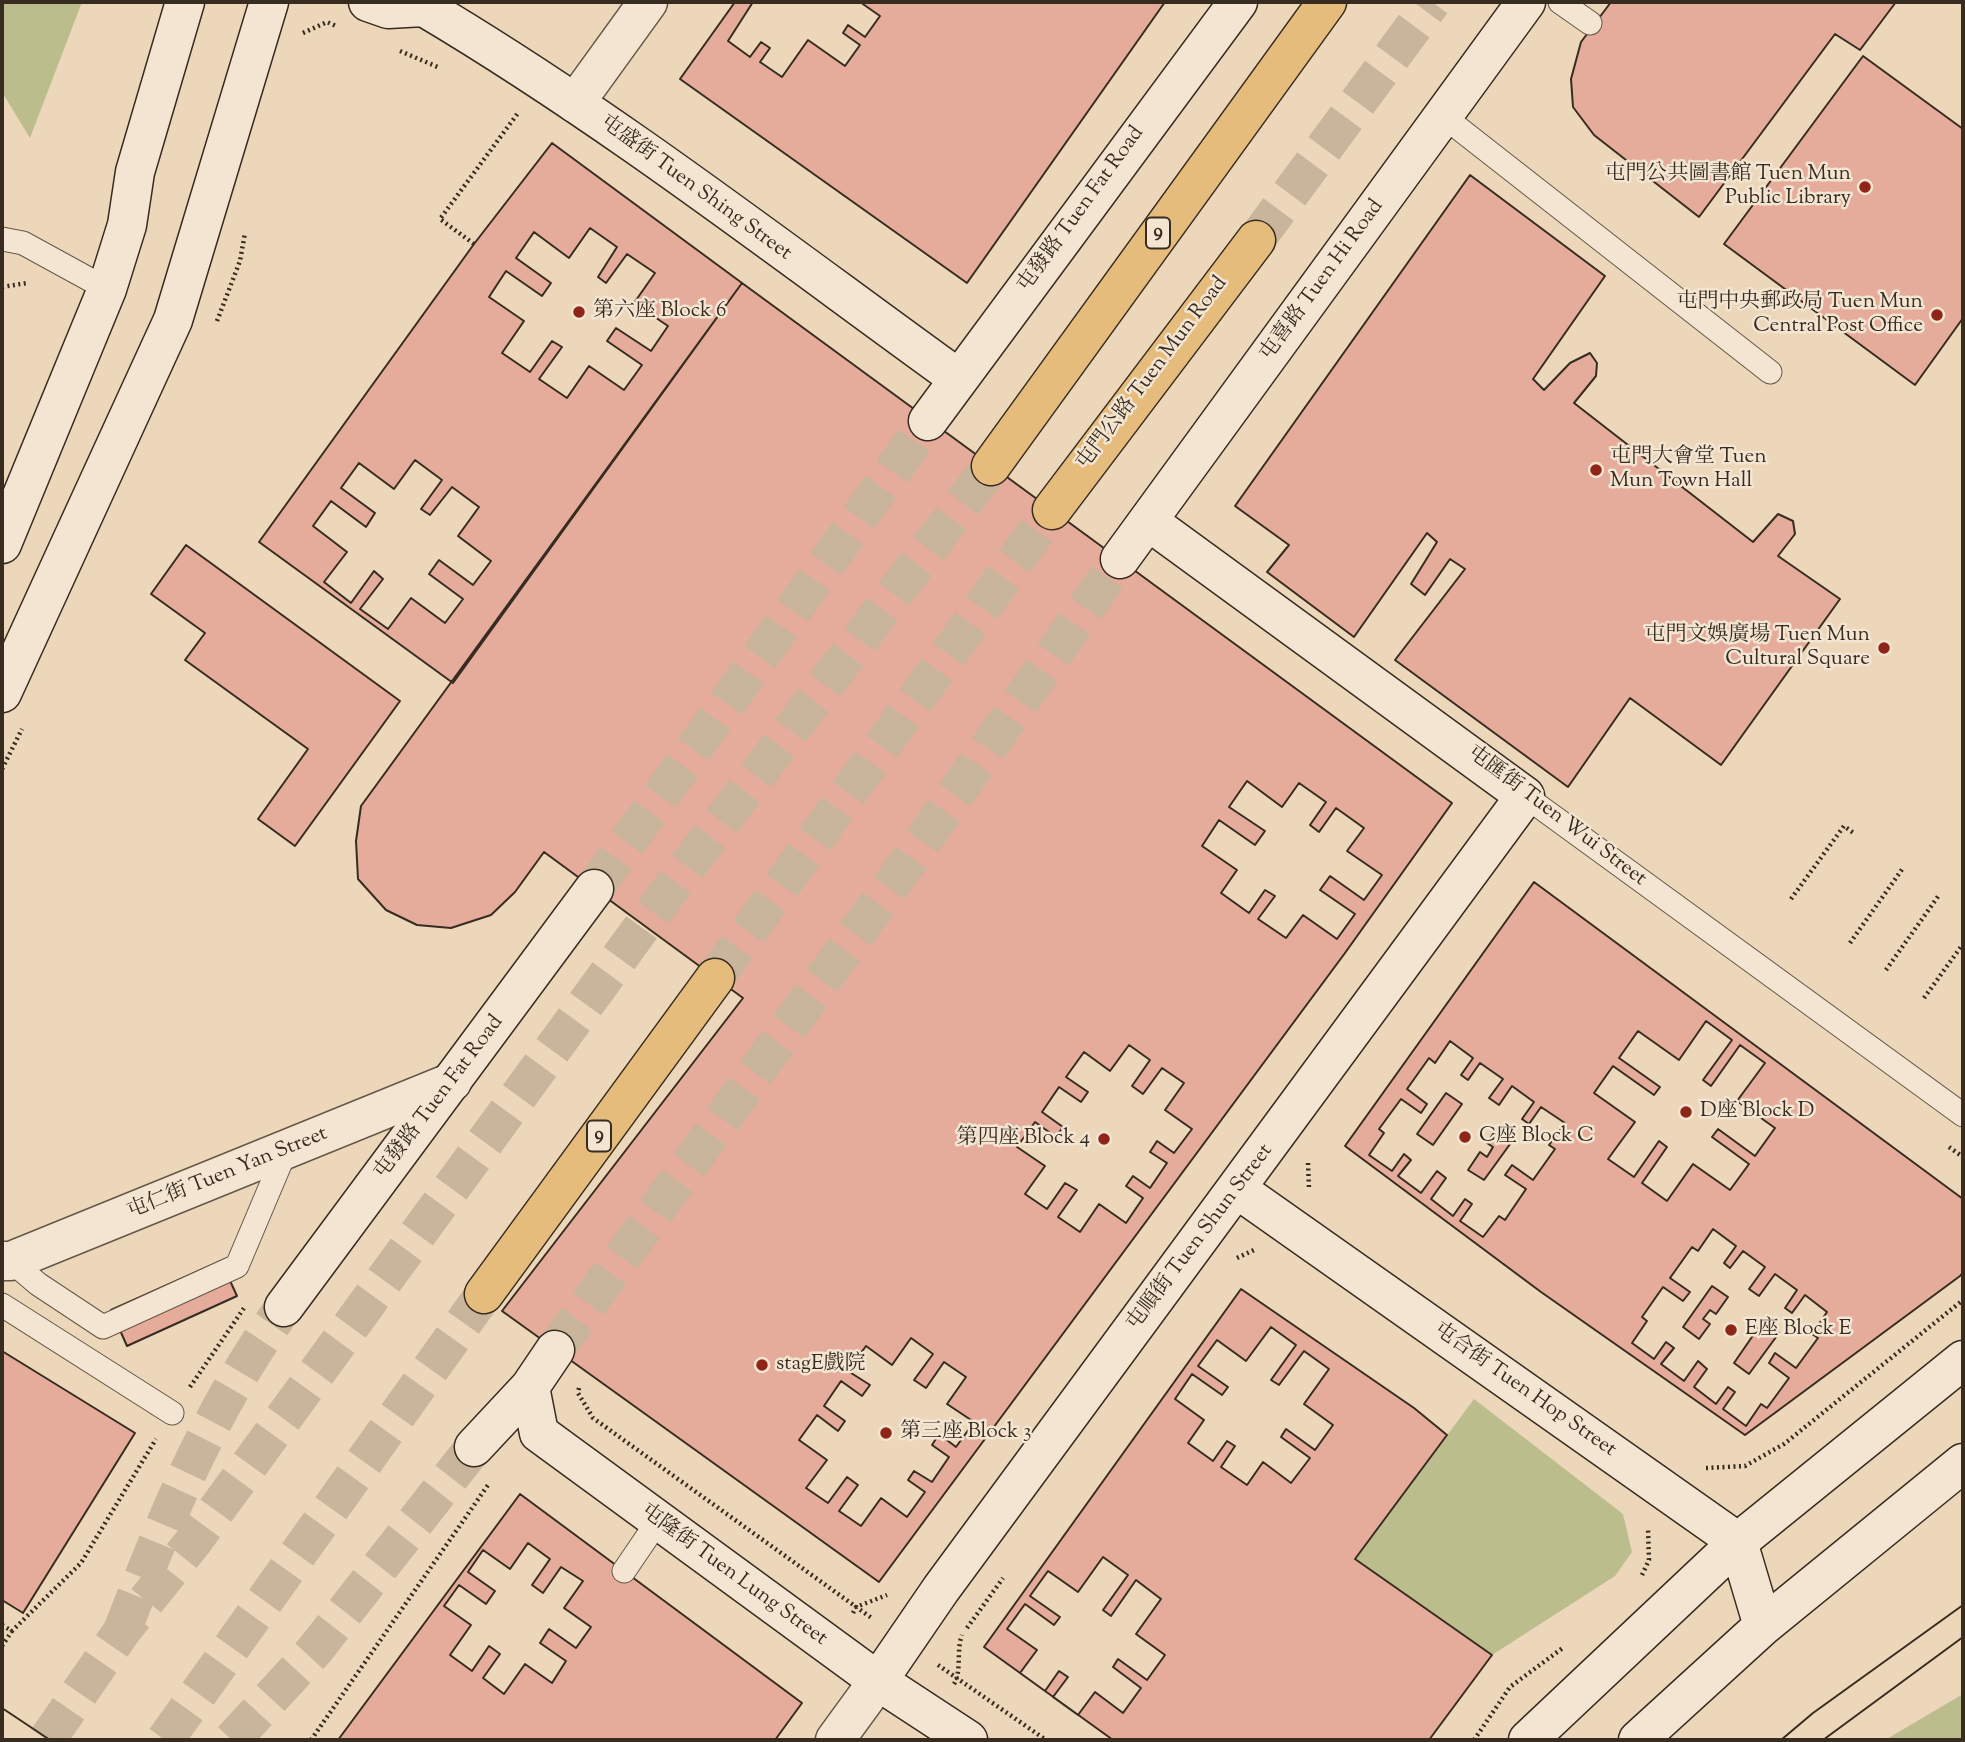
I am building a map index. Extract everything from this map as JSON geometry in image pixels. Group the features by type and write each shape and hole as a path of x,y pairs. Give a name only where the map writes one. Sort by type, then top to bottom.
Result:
{"highway":[{"name":"9","path":"990,466 1327,2"},
{"name":"屯門公路 Tuen Mun Road","path":"1052,510 1256,240"},
{"name":"9","path":"484,1294 715,978"}],"street":[{"path":"2,544 107,289 127,225 135,173 185,2"},
{"path":"2,693 173,320 269,2"},
{"name":"屯盛街 Tuen Shing Street","path":"368,2 388,9 423,4 496,50 575,103 959,379"},
{"path":"575,103 648,2"},
{"name":"屯發路 Tuen Fat Road","path":"928,421 1238,2"},
{"name":"屯喜路 Tuen Hi Road","path":"1120,559 1526,2"},
{"name":"屯匯街 Tuen Wui Street","path":"1148,521 1525,796"},
{"name":"屯順街 Tuen Shun Street","path":"835,1740 941,1589 1525,796"},
{"name":"屯發路 Tuen Fat Road","path":"284,1307 594,888"},
{"name":"屯仁街 Tuen Yan Street","path":"7,1261 452,1082"},
{"name":"屯合街 Tuen Hop Street","path":"1237,1189 1738,1542"},
{"path":"474,1447 530,1387 555,1350"},
{"path":"1528,1740 1738,1542 1963,1360"},
{"name":"屯隆街 Tuen Lung Street","path":"530,1387 539,1433 878,1682 968,1740"},
{"path":"1638,1740 1763,1626 1963,1463"},
{"path":"1738,1542 1763,1626"}],"lane":[{"path":"1560,2 1590,23"},
{"path":"1443,116 1770,372"},
{"path":"2,239 23,243 107,289"},
{"name":"屯匯街 Tuen Wui Street","path":"1525,796 1963,1115"},
{"path":"7,1261 103,1327 237,1266 286,1150"},
{"path":"2,1305 172,1413"},
{"path":"624,1571 658,1521"}],"path":[{"path":"327,22 340,27"},
{"path":"391,47 452,75"},
{"path":"474,244 440,219 518,113 507,106"},
{"path":"1791,899 1844,826 1855,834"},
{"path":"1850,943 1903,868"},
{"path":"1886,970 1940,895"},
{"path":"1924,998 1963,944"},
{"path":"1231,1264 1244,1252 1265,1247"},
{"path":"1697,1465 1707,1469 1745,1466 1784,1444 1963,1300"},
{"path":"581,1381 578,1393 593,1418 1046,1740"},
{"path":"2,1646 12,1631 81,1563 172,1413"},
{"path":"311,1740 489,1482"},
{"path":"1637,1585 1649,1560 1648,1526 1643,1519"},
{"path":"957,1678 957,1651 961,1636 1010,1569"},
{"path":"2,1625 12,1631"},
{"path":"1474,1740 1510,1687 1572,1641"}],"green space":[{"path":"2,2 82,2 30,138 2,92"},
{"path":"1474,1399 1623,1514 1632,1552 1615,1576 1492,1655 1355,1559"},
{"path":"1963,1694 1963,1740 1885,1740"}],"building":[{"path":"735,2 1165,2 967,283 680,79"},
{"path":"753,2 860,2 880,16 865,37 848,25 843,33 860,45 845,66 808,40 782,77 760,62 770,48 761,42 750,57 728,41"},
{"path":"1611,2 1896,2 1860,50 1835,34 1699,217 1594,135 1573,107 1571,79 1581,42"},
{"name":"屯門公共圖書館 Tuen Mun Public Library","path":"1863,56 1963,129 1963,318 1915,385 1724,244"},
{"path":"552,143 742,283 453,683 259,542 474,244"},
{"name":"屯門大會堂 Tuen Mun Town Hall","path":"1470,175 1605,276 1533,379 1544,390 1570,363 1590,353 1597,363 1596,376 1574,403 1753,542 1778,514 1793,521 1795,534 1778,556 1840,599 1721,765 1630,698 1568,787 1395,660 1465,569 1450,559 1425,595 1411,584 1437,542 1427,533 1354,637 1267,572 1289,545 1235,506"},
{"name":"第六座 Block 6","path":"590,228 617,247 598,277 606,283 627,254 655,273 634,303 668,326 651,351 616,328 607,341 642,365 624,390 589,366 567,398 539,379 562,347 552,341 530,372 502,353 524,321 489,297 506,271 542,296 551,283 516,258 534,232 569,258"},
{"path":"742,283 1452,803 1345,953 879,1582 502,1311 743,998 544,852 515,892 491,915 451,928 417,925 386,910 358,879 356,841 361,806"},
{"path":"415,460 442,480 421,509 430,515 452,487 479,507 458,536 491,561 473,585 439,560 429,574 463,599 445,623 411,598 388,629 360,609 383,579 374,571 351,603 324,582 347,552 313,526 331,501 366,527 375,513 341,488 359,463 394,489"},
{"path":"186,545 400,701 295,846 258,819 308,749 185,660 205,633 151,594"},
{"path":"1247,781 1282,807 1299,783 1326,802 1310,825 1319,832 1336,808 1364,828 1347,851 1382,875 1364,900 1330,876 1320,890 1355,914 1337,939 1303,915 1286,938 1258,919 1275,896 1265,890 1249,913 1221,893 1237,870 1202,846 1219,820 1255,845 1265,831 1229,807"},
{"path":"1534,882 1963,1199 1963,1272 1960,1276 1745,1435 1541,1292 1345,1146"},
{"name":"D座 Block D","path":"1706,1021 1732,1040 1703,1080 1711,1086 1740,1045 1765,1063 1737,1101 1775,1128 1755,1156 1718,1129 1712,1137 1749,1164 1730,1190 1693,1164 1667,1201 1642,1183 1667,1147 1659,1141 1634,1177 1608,1159 1635,1122 1594,1093 1613,1066 1654,1095 1660,1087 1619,1058 1638,1031 1679,1060"},
{"name":"C座 Block C","path":"1450,1041 1473,1058 1461,1075 1468,1080 1480,1063 1503,1079 1489,1098 1499,1105 1512,1086 1534,1102 1522,1119 1529,1124 1541,1107 1565,1123 1549,1145 1555,1149 1533,1180 1512,1165 1505,1175 1526,1189 1505,1220 1499,1216 1483,1237 1460,1221 1472,1204 1465,1199 1453,1216 1431,1199 1446,1178 1437,1171 1421,1193 1398,1176 1411,1160 1404,1154 1392,1171 1369,1155 1384,1133 1379,1129 1401,1099 1421,1113 1427,1104 1407,1089 1429,1058 1435,1063","holes":["1446,1093 1462,1104 1433,1145 1417,1134","1497,1128 1513,1140 1484,1180 1468,1170 1480,1152 1487,1157 1493,1147 1487,1143"]},
{"name":"第四座 Block 4","path":"1129,1045 1150,1060 1132,1086 1143,1094 1162,1068 1184,1083 1165,1110 1192,1129 1174,1153 1157,1141 1150,1152 1167,1163 1150,1188 1133,1176 1126,1186 1143,1198 1126,1223 1099,1204 1080,1232 1058,1217 1077,1190 1065,1183 1047,1209 1025,1194 1045,1166 1017,1147 1035,1122 1056,1137 1063,1127 1042,1112 1059,1087 1081,1102 1088,1092 1066,1077 1084,1052 1110,1071"},
{"name":"E座 Block E","path":"1713,1229 1736,1246 1724,1263 1730,1268 1743,1251 1765,1267 1749,1289 1759,1296 1775,1274 1797,1290 1785,1308 1792,1313 1805,1295 1827,1312 1812,1334 1818,1338 1796,1368 1775,1353 1769,1363 1789,1378 1767,1408 1761,1404 1746,1426 1723,1409 1735,1392 1728,1387 1716,1404 1694,1387 1707,1369 1698,1361 1684,1381 1661,1364 1674,1348 1666,1342 1654,1359 1632,1343 1647,1321 1642,1317 1663,1287 1683,1301 1690,1292 1670,1278 1692,1247 1698,1251","holes":["1712,1286 1728,1297 1716,1314 1710,1310 1703,1319 1710,1324 1699,1339 1683,1327","1763,1321 1779,1333 1749,1374 1734,1363"]},
{"path":"221,1261 237,1296 127,1346 111,1310"},
{"path":"1241,1289 1414,1408 1447,1435 1355,1559 1492,1655 1429,1740 1113,1740 984,1647"},
{"path":"1271,1327 1296,1345 1271,1380 1279,1385 1304,1351 1329,1369 1304,1404 1333,1425 1315,1450 1286,1429 1281,1437 1310,1458 1291,1483 1263,1462 1247,1485 1221,1467 1235,1446 1227,1441 1213,1461 1188,1443 1204,1420 1175,1399 1192,1374 1222,1395 1228,1387 1198,1366 1217,1340 1246,1361"},
{"name":"第三座 Block 3","path":"911,1338 933,1354 914,1380 926,1388 944,1362 966,1377 947,1404 974,1422 956,1447 939,1434 932,1445 949,1457 932,1482 914,1471 908,1480 925,1492 907,1517 881,1498 861,1526 839,1511 858,1485 847,1477 828,1503 806,1488 827,1460 799,1440 817,1415 838,1431 845,1421 824,1406 841,1381 862,1396 870,1385 848,1371 866,1346 892,1365"},
{"path":"2,1351 135,1433 23,1613 2,1600"},
{"path":"520,1494 802,1703 775,1740 338,1740"},
{"path":"528,1543 550,1559 532,1585 543,1593 561,1567 583,1581 564,1608 591,1627 576,1648 549,1629 540,1643 566,1661 552,1683 525,1664 504,1694 483,1678 500,1654 489,1646 472,1671 450,1655 471,1625 444,1606 459,1585 486,1604 495,1591 468,1572 483,1550 510,1569"},
{"path":"1103,1557 1128,1575 1103,1610 1111,1616 1136,1580 1161,1599 1136,1634 1165,1655 1147,1680 1118,1659 1113,1667 1141,1688 1123,1713 1095,1692 1078,1715 1053,1697 1068,1677 1059,1671 1045,1691 1020,1673 1037,1650 1007,1629 1025,1604 1054,1625 1060,1617 1030,1596 1048,1571 1078,1592"}],"tunnel":[{"path":"1256,240 1432,2"},
{"path":"594,889 928,421"},
{"path":"47,1740 122,1631 193,1542 644,924 991,466"},
{"path":"715,978 1052,510"},
{"path":"555,1350 908,862 1120,559"},
{"path":"165,1740 484,1294"},
{"path":"122,1631 192,1464 234,1385 284,1307"},
{"path":"232,1740 314,1651 474,1447"}],"tram line":[{"path":"1781,1740 1813,1713 1963,1605"},
{"path":"1823,1740 1963,1637"},
{"path":"2,1708 50,1740"}],"place":[{"name":"屯門公共圖書館 Tuen Mun Public Library","path":"1865,187"},
{"name":"第六座 Block 6","path":"579,312"},
{"name":"屯門中央郵政局 Tuen Mun Central Post Office","path":"1937,315"},
{"name":"屯門大會堂 Tuen Mun Town Hall","path":"1596,470"},
{"name":"屯門文娛廣場 Tuen Mun Cultural Square","path":"1884,648"},
{"name":"D座 Block D","path":"1686,1112"},
{"name":"C座 Block C","path":"1465,1137"},
{"name":"第四座 Block 4","path":"1104,1139"},
{"name":"E座 Block E","path":"1731,1330"},
{"name":"stagE戲院","path":"762,1365"},
{"name":"第三座 Block 3","path":"886,1433"}]}
